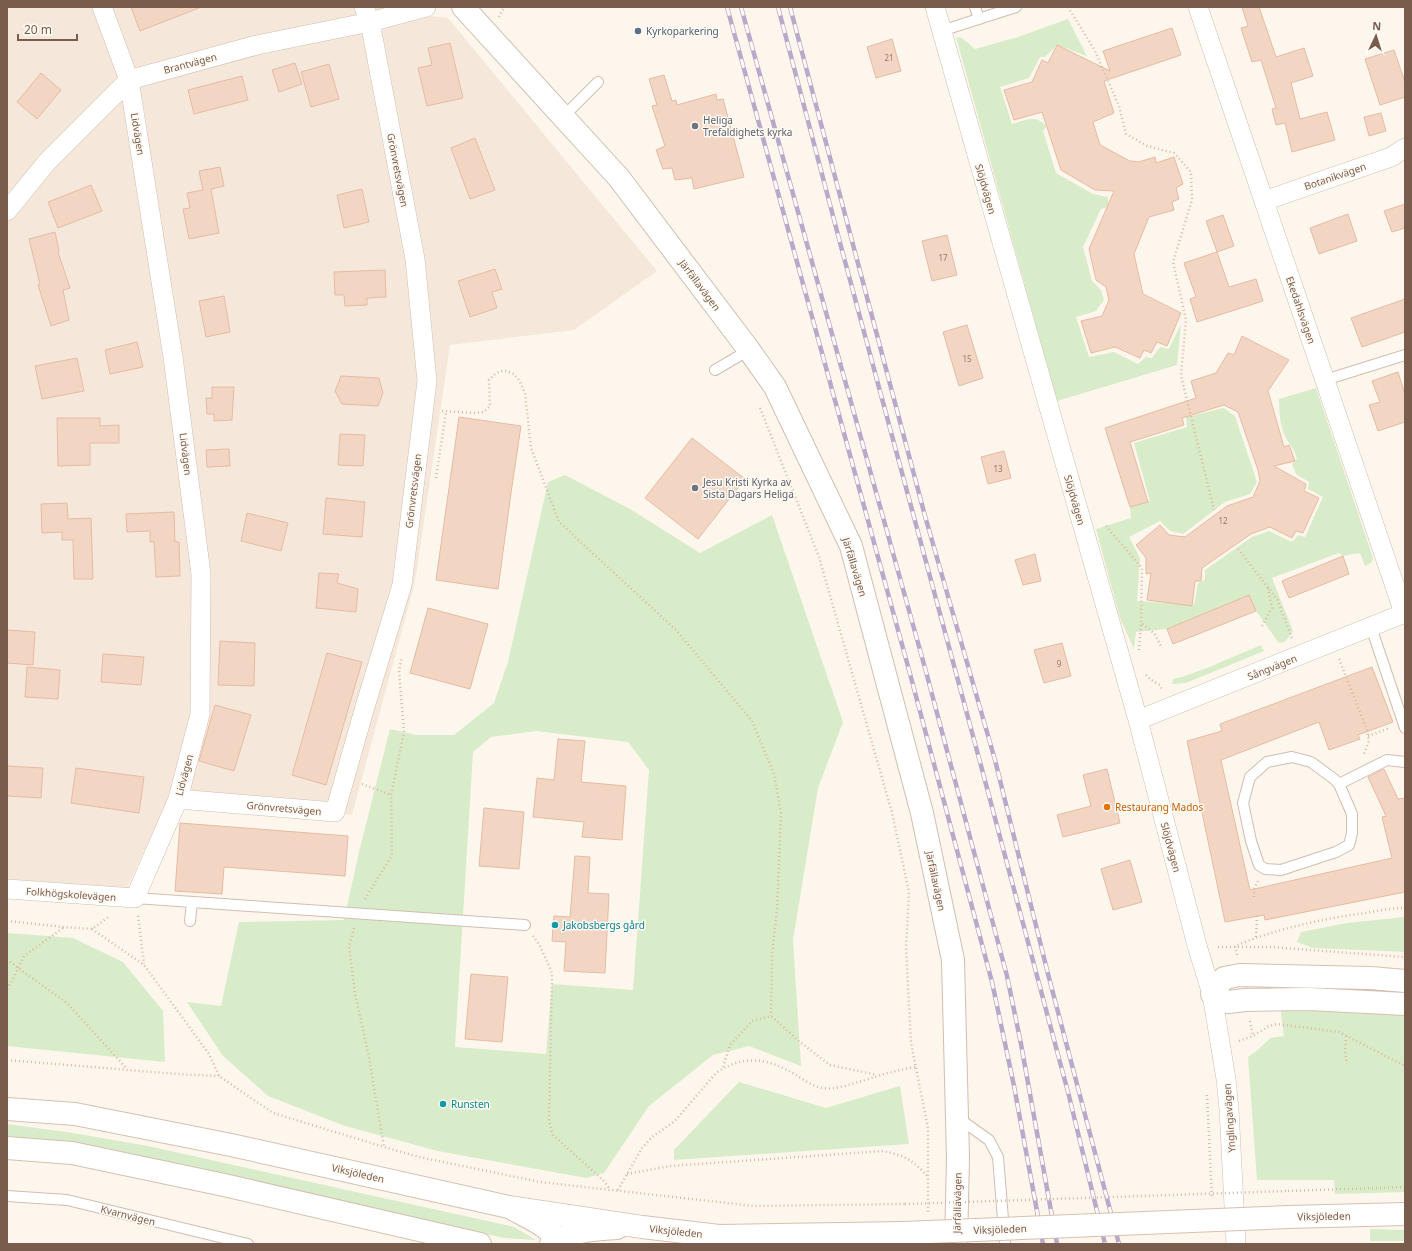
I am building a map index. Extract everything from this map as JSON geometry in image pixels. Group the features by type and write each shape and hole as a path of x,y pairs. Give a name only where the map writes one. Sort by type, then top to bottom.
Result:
{"main road":[{"name":"Järfällavägen","path":"464,7 619,178 749,350 775,387 851,546 922,813 953,960 958,1158 956,1244"},
{"path":"1405,981 1371,978 1240,975 1224,978 1212,994 1228,1002 1245,1000 1309,999 1405,1004"},
{"name":"Viksjöleden","path":"7,1109 75,1114 200,1138 509,1207 642,1227 719,1236 904,1233 1288,1217 1405,1214"},
{"path":"7,1148 72,1153 224,1185 480,1244"},
{"path":"509,1207 542,1226 557,1242 585,1230 642,1227"}],"street":[{"name":"Lidvägen","path":"102,7 129,80 173,357 202,574 200,714 178,799 135,898"},
{"name":"Brantvägen","path":"7,211 47,162 129,80 367,14 426,7"},
{"name":"Slöjdvägen","path":"934,7 1138,720 1198,949 1212,994"},
{"name":"Ekedahlsvägen","path":"1198,7 1404,613"},
{"name":"Grönvretsvägen","path":"178,799 335,812 402,585 427,381 415,259 367,14"},
{"name":"Botanikvägen","path":"1264,201 1391,157 1405,148"},
{"name":"Sångvägen","path":"1138,720 1404,613"},
{"name":"Folkhögskolevägen","path":"7,889 135,898"},
{"name":"Ynglingavägen","path":"1212,994 1221,1046 1229,1109 1236,1244"}],"lane":[{"path":"975,7 978,19"},
{"path":"941,31 1016,7"},
{"path":"563,117 598,82"},
{"path":"715,370 749,350"},
{"path":"1325,380 1405,355"},
{"path":"1370,627 1404,725"},
{"path":"1292,757 1311,762 1339,784 1352,814 1352,833 1349,845 1336,852 1281,870 1265,869 1259,865 1251,841 1243,803 1250,777 1267,762 1292,757"},
{"path":"1339,784 1387,760 1405,762"},
{"path":"135,898 525,925"},
{"path":"190,921 192,902"},
{"path":"957,1117 989,1140 998,1157 1005,1244"},
{"name":"Kvarnvägen","path":"7,1196 67,1200 248,1244"}],"path":[{"path":"501,15 504,7"},
{"path":"1068,7 1094,49 1119,106 1126,134 1147,146 1174,153 1192,172 1192,200 1173,262 1186,320 1181,376 1214,510"},
{"path":"446,412 484,412 490,406 490,380 492,377 501,371 508,371 514,374 525,392 532,448 559,522 676,630 752,721 774,774 781,813 777,910 772,954 771,1016 800,1044 830,1065 878,1076"},
{"path":"760,407 819,557 892,813 909,892 906,948 911,1043 928,1128 928,1215"},
{"path":"1106,526 1142,568 1139,656"},
{"path":"1238,549 1277,599 1299,656"},
{"path":"1262,626 1272,608 1268,588"},
{"path":"1141,623 1154,633 1162,648"},
{"path":"1332,642 1368,736 1369,740 1367,750 1363,756"},
{"path":"1143,672 1151,680 1160,685 1168,708"},
{"path":"1368,736 1404,725"},
{"path":"345,778 391,795"},
{"path":"92,929 135,898 144,965"},
{"path":"1235,946 1256,937 1304,924 1350,915 1405,908"},
{"path":"1256,937 1257,916"},
{"path":"7,921 92,929 144,965 209,1054 220,1076 274,1113 419,1157 540,1182 754,1206 905,1204 1405,1187"},
{"path":"525,925 540,946 552,973 549,1122 553,1135 603,1180 610,1189"},
{"path":"7,989 24,956 64,927"},
{"path":"1198,949 1207,947 1235,946 1270,947 1405,957"},
{"path":"7,959 67,1003 127,1070"},
{"path":"723,1068 730,1045 752,1021 771,1016"},
{"path":"1221,1046 1253,1036 1269,1026 1277,1024 1339,1032 1405,1066"},
{"path":"1346,1036 1345,1051 1347,1064"},
{"path":"7,1060 220,1076"},
{"path":"618,1190 642,1148 652,1137 675,1122 716,1073 736,1062 765,1061 778,1065 822,1088 838,1088 899,1069 916,1067"},
{"path":"1207,1091 1212,1205"},
{"path":"627,1174 670,1166 883,1151 902,1155 919,1166 929,1178"}],"shaded area":[{"path":"7,7 381,7 396,24 423,15 448,18 657,271 574,330 450,345 415,582 352,815 169,797 126,890 7,880"}],"green space":[{"path":"1068,19 1087,56 1057,45 1045,57 1040,57 1029,78 1000,87 1012,124 1034,119 1047,126 1043,131 1056,173 1093,194 1108,197 1108,207 1101,209 1083,247 1092,281 1101,290 1104,300 1096,311 1076,317 1089,357 1114,352 1138,364 1146,357 1152,358 1160,347 1169,349 1181,324 1177,365 1057,401 956,37 962,38 975,49 1018,37"},
{"path":"1316,388 1373,558 1372,562 1365,566 1360,553 1342,556 1339,553 1272,578 1293,631 1285,642 1279,643 1256,611 1249,595 1167,629 1136,632 1134,649 1120,618 1096,529 1131,518 1130,507 1150,501 1134,443 1187,427 1186,417 1224,408 1235,416 1257,482 1250,494 1225,502 1183,534 1170,531 1160,521 1129,537 1140,558 1137,601 1194,605 1198,583 1205,580 1205,570 1252,537 1269,531 1292,542 1298,535 1305,537 1323,497 1308,489 1309,482 1296,474 1292,464 1297,459 1281,425 1279,399"},
{"path":"565,475 630,509 700,553 772,515 843,722 818,788 793,940 801,1066 749,1046 713,1055 649,1106 604,1173 586,1178 438,1151 345,1126 268,1096 223,1056 187,1002 221,1006 239,922 344,920 359,852 390,729 416,735 454,735 494,703 508,662 548,482","holes":["536,731 628,742 649,770 633,990 552,984 546,1054 455,1047 473,752 491,737"]},
{"path":"1261,645 1264,651 1186,683 1172,684 1173,679 1207,668"},
{"path":"1405,917 1405,952 1313,948 1297,942 1301,932 1347,923"},
{"path":"7,933 73,938 123,962 163,1011 165,1062 7,1046"},
{"path":"1271,982 1405,988 1405,996 1271,990"},
{"path":"1282,1009 1405,1015 1405,1192 1335,1194 1334,1180 1257,1180 1248,1057 1270,1038 1284,1036 1281,1014"},
{"path":"739,1082 826,1108 900,1086 909,1144 674,1160 674,1150"},
{"path":"7,1124 73,1133 148,1146 514,1227 536,1240 505,1238 434,1224 71,1143 7,1136"},
{"path":"1370,1229 1405,1230 1405,1241 1370,1241"}],"building":[{"path":"131,7 199,7 199,8 140,31"},
{"path":"1242,7 1259,7 1276,57 1304,48 1313,76 1291,83 1300,119 1327,112 1335,140 1292,152 1285,123 1276,125 1272,109 1276,108 1261,60 1252,62 1241,28 1248,26"},
{"path":"1172,28 1181,55 1104,81 1114,113 1093,122 1100,145 1130,161 1139,162 1155,157 1156,163 1174,157 1183,184 1176,188 1179,199 1172,202 1174,210 1149,217 1134,254 1143,294 1181,313 1167,346 1157,342 1151,353 1144,350 1140,358 1115,347 1091,353 1081,321 1102,316 1109,300 1106,287 1096,280 1089,249 1114,191 1095,190 1061,170 1042,112 1014,120 1004,90 1032,82 1042,60 1048,63 1057,45 1110,71 1103,51"},
{"path":"892,39 901,71 876,78 867,47"},
{"path":"450,43 463,98 427,106 418,68 432,65 428,48"},
{"path":"1394,50 1405,82 1405,97 1380,105 1365,59"},
{"path":"295,63 302,84 279,92 272,70"},
{"path":"329,64 339,99 311,107 301,72"},
{"path":"41,73 61,90 37,119 17,102"},
{"name":"Heliga Trefaldighets kyrka","path":"664,75 672,101 676,100 677,105 716,94 717,100 723,99 744,177 694,189 692,178 675,180 672,168 663,169 656,150 665,146 652,106 657,105 649,79"},
{"path":"242,76 248,100 194,114 188,90"},
{"path":"1381,113 1386,131 1369,136 1364,117"},
{"path":"475,138 495,190 470,199 451,148"},
{"path":"220,167 224,186 211,189 219,233 189,239 183,209 190,208 187,193 203,190 199,171"},
{"path":"91,185 102,211 58,228 48,202"},
{"path":"362,189 369,222 344,228 337,195"},
{"path":"1405,204 1405,228 1392,232 1384,211"},
{"path":"1348,214 1357,241 1319,254 1310,228"},
{"path":"1223,215 1234,246 1217,252 1206,221"},
{"path":"55,232 58,252 70,288 63,290 69,320 51,326 38,285 40,284 29,239"},
{"path":"947,235 957,275 932,281 922,241"},
{"path":"1217,252 1229,287 1256,279 1263,301 1197,322 1190,299 1196,297 1184,263"},
{"path":"495,269 502,289 492,292 497,308 470,317 458,281"},
{"path":"385,270 386,297 367,298 367,305 345,306 344,295 335,295 334,272"},
{"path":"224,296 230,332 206,337 199,301"},
{"path":"1405,299 1405,332 1362,347 1351,318"},
{"path":"967,325 983,378 959,386 943,332"},
{"path":"1242,336 1289,360 1268,391 1284,447 1289,445 1295,461 1274,466 1306,484 1304,491 1319,498 1303,533 1296,531 1292,538 1270,527 1251,534 1202,568 1201,581 1195,581 1192,606 1147,600 1151,573 1146,574 1146,558 1136,545 1160,525 1169,535 1185,537 1227,506 1253,497 1260,481 1258,470 1238,412 1224,405 1182,418 1184,425 1130,442 1148,502 1130,507 1105,428 1196,398 1191,381 1216,373 1228,353 1234,355"},
{"path":"137,342 143,367 110,374 105,350"},
{"path":"77,358 84,391 42,399 35,366"},
{"path":"1398,372 1405,394 1405,422 1378,431 1369,405 1380,402 1372,381"},
{"path":"341,376 379,378 383,393 378,406 342,404 335,391"},
{"path":"212,387 234,387 232,420 214,421 214,414 207,414 206,398 212,398"},
{"path":"459,417 521,426 498,589 436,580"},
{"path":"57,418 100,418 100,426 119,425 119,443 90,443 90,465 58,466"},
{"path":"340,434 365,435 363,466 338,465"},
{"name":"Jesu Kristi Kyrka av Sista Dagars Heliga","path":"692,438 745,479 698,539 645,498"},
{"path":"229,449 230,466 207,467 206,450"},
{"path":"1004,451 1011,478 988,484 981,457"},
{"path":"326,498 365,502 362,537 323,534"},
{"path":"67,503 68,519 91,518 93,579 74,579 73,540 62,540 62,532 42,533 41,504"},
{"path":"174,512 175,542 179,542 180,576 156,577 154,542 150,542 150,531 127,532 126,514"},
{"path":"247,513 288,523 281,551 241,541"},
{"path":"1035,554 1041,581 1023,585 1015,560"},
{"path":"1343,556 1349,574 1289,598 1282,581"},
{"path":"319,573 339,574 337,583 358,589 356,612 316,608"},
{"path":"1249,595 1256,611 1173,644 1167,629"},
{"path":"428,608 488,624 470,689 410,673"},
{"path":"7,630 35,632 33,665 7,663"},
{"path":"220,641 255,643 254,686 218,685"},
{"path":"1062,643 1071,676 1044,683 1034,650"},
{"path":"327,653 362,662 326,785 292,775"},
{"path":"103,654 144,657 141,685 101,682"},
{"path":"27,667 60,670 58,699 25,697"},
{"path":"1372,667 1393,722 1358,735 1360,739 1329,750 1319,722 1221,760 1250,890 1392,858 1382,817 1386,816 1368,777 1384,769 1398,799 1405,798 1405,892 1265,920 1264,915 1225,922 1187,741 1222,731 1220,724"},
{"path":"215,705 251,715 234,771 199,761"},
{"path":"558,739 585,741 581,782 626,786 622,840 582,837 584,822 533,817 537,778 554,780"},
{"path":"7,766 43,768 41,798 7,796"},
{"path":"76,768 144,777 139,813 71,803"},
{"path":"1107,769 1120,823 1063,837 1057,815 1091,806 1083,775"},
{"path":"484,808 524,812 519,869 479,866"},
{"path":"180,823 348,836 345,876 224,867 222,894 175,891"},
{"path":"575,856 590,857 588,893 609,894 605,973 564,971 566,942 552,941 554,916 570,917"},
{"path":"1130,860 1142,902 1113,910 1101,869"},
{"path":"471,974 508,977 502,1042 465,1039"}],"railway":[{"path":"727,7 909,670 992,982 1014,1086 1043,1244"},
{"path":"741,7 925,668 1007,976 1021,1044 1057,1244"},
{"path":"778,7 1069,1096 1105,1244"},
{"path":"790,7 925,516 995,760 1048,974 1119,1244"}],"place":[{"name":"Kyrkoparkering","path":"638,31"},
{"name":"Heliga Trefaldighets kyrka","path":"695,126"},
{"name":"Jesu Kristi Kyrka av Sista Dagars Heliga","path":"695,488"},
{"name":"Restaurang Mados","path":"1107,807"},
{"name":"Jakobsbergs gård","path":"555,925"},
{"name":"Runsten","path":"443,1104"}]}
